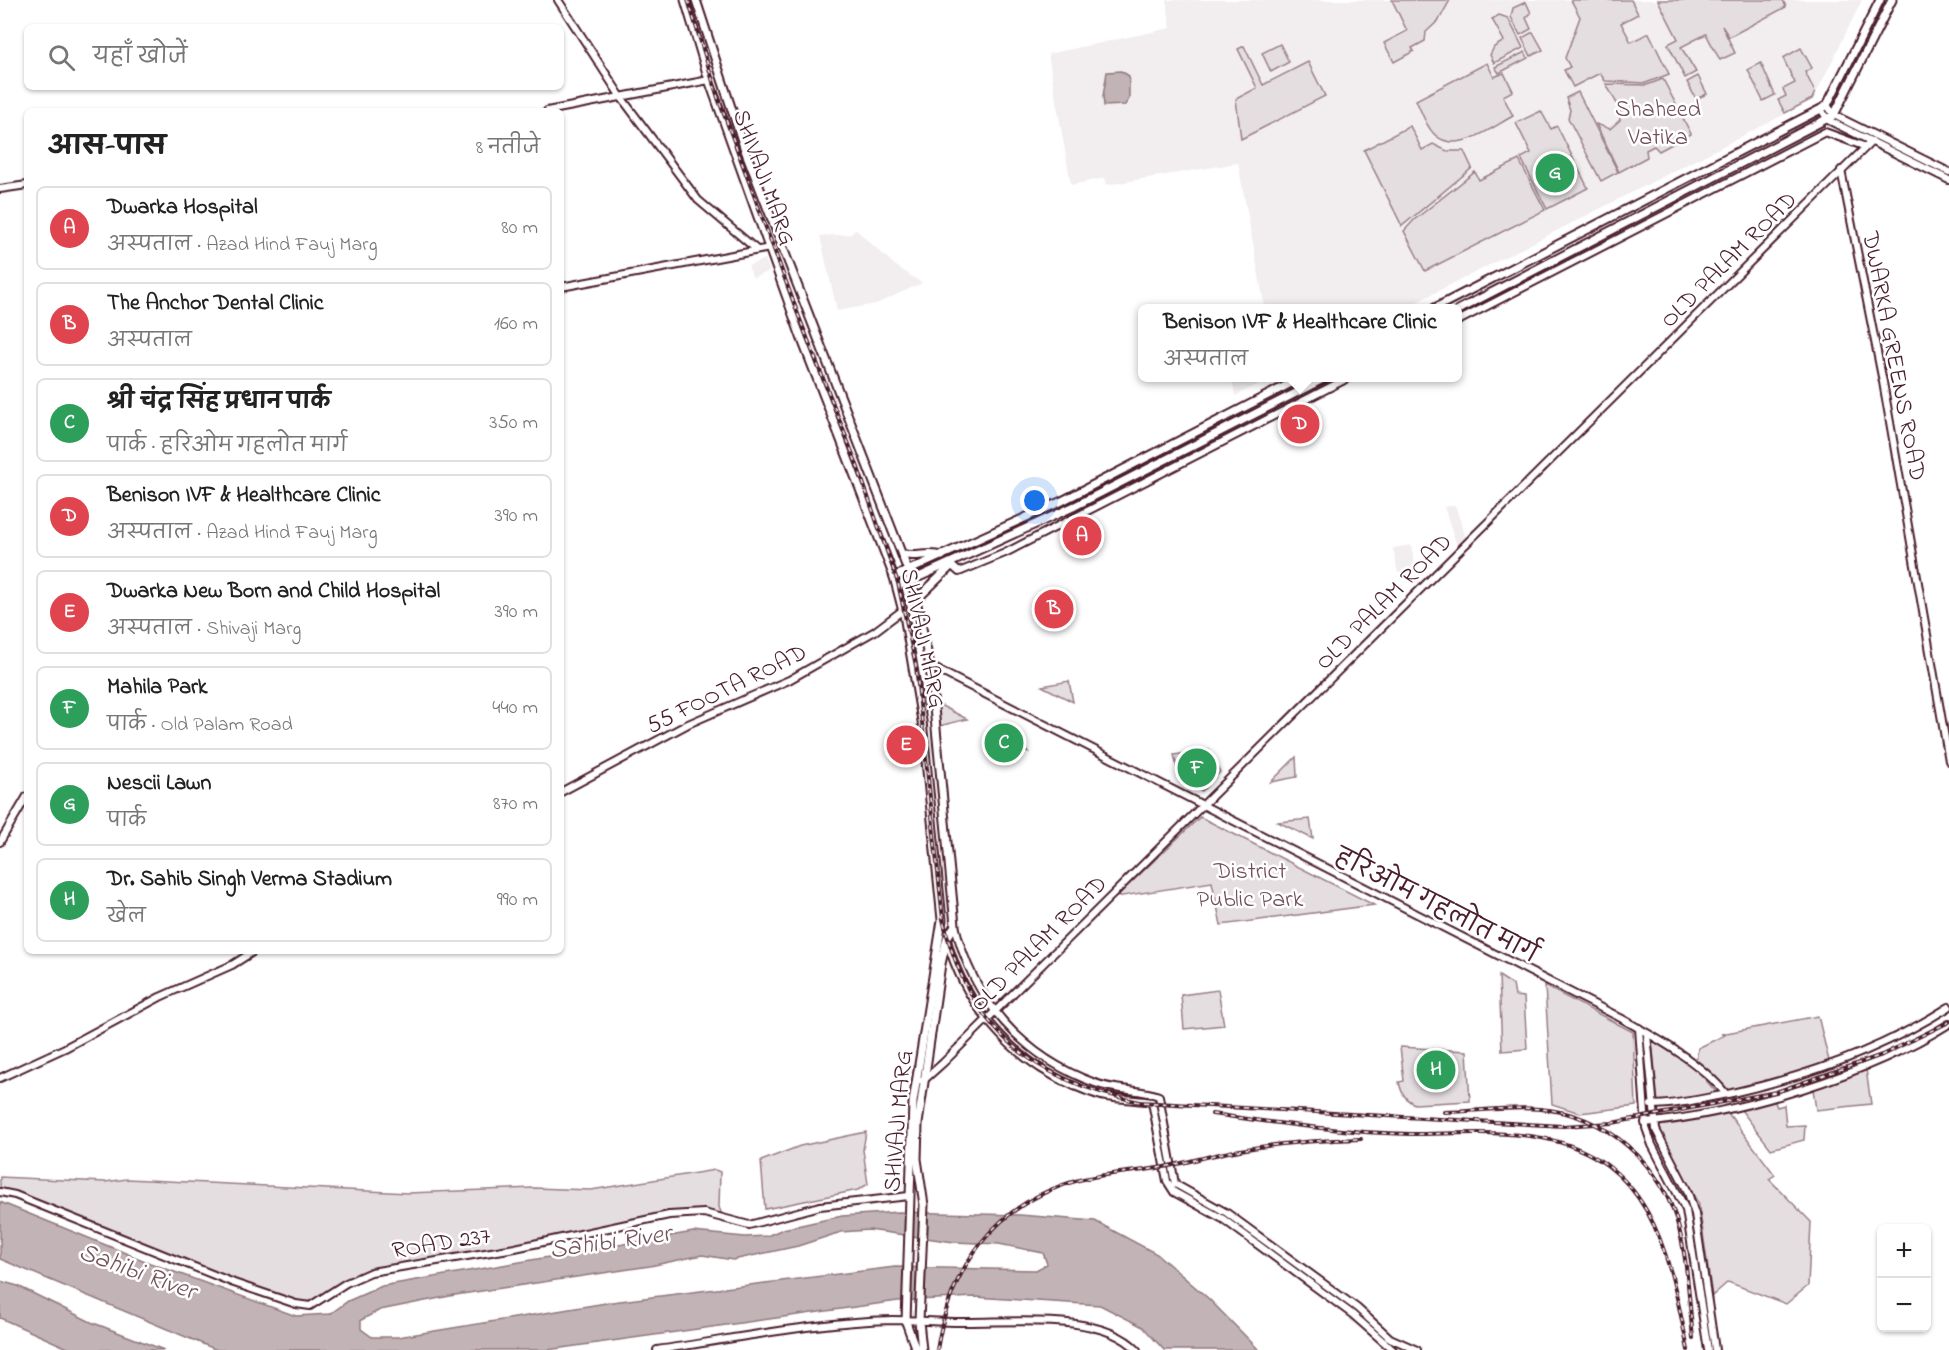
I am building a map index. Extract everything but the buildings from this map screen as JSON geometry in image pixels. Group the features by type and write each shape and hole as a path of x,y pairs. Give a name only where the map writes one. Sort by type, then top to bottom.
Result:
{"main road":[{"name":"SHIVAJI MARG","path":"686,0 709,81 894,577 903,610 922,721 942,920 920,1080 917,1159 924,1205 919,1319 922,1350"},
{"name":"SHIVAJI MARG","path":"696,0 726,96 802,301 912,581 930,666 955,925 947,938 910,1136 906,1320 916,1350"},
{"path":"1445,304 1824,107 1880,0"},
{"path":"1462,308 1831,118 1892,0"},
{"path":"787,293 797,287"},
{"path":"792,308 802,301"},
{"path":"1462,311 1466,316"},
{"path":"894,577 1062,501 1292,382"},
{"path":"897,587 951,565 1095,496 1317,382"},
{"path":"902,554 911,556 933,553 942,556"},
{"path":"916,600 951,565"},
{"path":"947,938 942,920 952,911"}],"street":[{"path":"558,0 621,97 698,200 757,250"},
{"path":"563,108 709,81"},
{"path":"1824,107 1831,118 1949,180"},
{"path":"1831,118 1949,172"},
{"path":"1462,318 1825,132 1866,147"},
{"name":"OLD PALAM ROAD","path":"920,1080 987,1019 1203,806 1872,141"},
{"name":"DWARKA GREENS ROAD","path":"1841,170 1883,381 1949,762"},
{"path":"0,189 24,185"},
{"path":"564,286 770,248"},
{"path":"951,565 959,572 1005,553 1340,382"},
{"name":"55 FOOTA ROAD","path":"564,790 688,724 789,680 875,631 903,610"},
{"name":"हरिओम गहलोत मार्ग","path":"930,666 1639,1028 1715,1079 1726,1094"},
{"path":"0,842 24,801"},
{"path":"955,925 961,950 976,983 1017,1037 1045,1059 1095,1083 1159,1096 1167,1181 1174,1192 1223,1218 1352,1314 1394,1350"},
{"path":"947,938 958,972 987,1019 1014,1049 1051,1076 1106,1098 1152,1102 1174,1181 1178,1187 1227,1213 1357,1308 1390,1338 1416,1350"},
{"path":"0,1078 65,1048 160,997 232,965 249,954"},
{"path":"1644,1105 1726,1094 1773,1083 1866,1051 1915,1029 1949,1007"},
{"path":"1645,1123 1737,1108 1867,1066 1925,1039 1949,1024"},
{"path":"1639,1028 1645,1123 1652,1145 1686,1210 1708,1350"},
{"path":"1647,1034 1654,1122 1658,1139 1687,1190 1695,1214 1715,1350"},
{"name":"ROAD 237","path":"0,1192 15,1195 234,1283 296,1304 310,1306 346,1283 371,1272 515,1248 669,1215 704,1213 749,1225 820,1206 909,1196"},
{"path":"657,1350 835,1325 919,1319 1070,1324 1110,1332 1122,1337 1137,1350"}],"shaded area":[{"path":"1166,0 1862,0 1813,100 1413,304 1264,304 1238,163 1106,185 1105,178 1071,185 1048,54 1171,28"},
{"path":"855,229 896,266 922,283 876,304 837,311 820,236 851,234"},
{"path":"765,259 770,271 753,278 748,266"},
{"path":"1233,382 1263,382 1235,396"},
{"path":"1455,505 1466,538 1457,546 1444,507"},
{"path":"1411,545 1416,569 1398,573 1393,548"}],"green space":[{"path":"1392,0 1450,0 1439,20 1426,32 1425,41 1412,48 1414,51 1394,62 1384,43 1407,31"},
{"path":"1571,0 1631,0 1638,14 1621,23 1631,42 1649,33 1669,74 1646,83 1605,81 1600,73 1573,87 1564,70 1570,67 1565,58 1580,17"},
{"path":"1658,0 1783,0 1786,7 1729,37 1722,26 1735,53 1720,60 1706,34 1681,47 1696,72 1685,78 1668,44 1678,39"},
{"path":"1526,2 1531,13 1526,18 1531,29 1520,35 1511,17 1513,8"},
{"path":"1499,15 1508,18 1523,48 1494,63 1490,55 1494,47 1504,41 1492,19"},
{"path":"1533,32 1543,50 1531,56 1522,38"},
{"path":"1280,44 1289,62 1271,72 1262,53"},
{"path":"1244,46 1263,85 1308,62 1325,96 1241,139 1236,99 1257,88 1238,49"},
{"path":"1801,48 1812,68 1805,72 1815,92 1812,99 1785,113 1778,100 1786,96 1783,89 1795,83 1783,58"},
{"path":"1525,52 1528,58 1499,73 1495,67"},
{"path":"1487,63 1494,77 1504,73 1513,91 1503,96 1513,116 1463,141 1443,140 1429,127 1416,100"},
{"path":"1761,63 1775,95 1763,101 1748,70"},
{"path":"1698,76 1707,94 1696,99 1687,82"},
{"name":"Shaheed Vatika","path":"1663,79 1691,134 1659,151 1654,146 1646,150 1647,157 1619,172 1596,124 1610,129 1620,120 1620,109 1606,84 1647,85"},
{"path":"1578,92 1618,172 1601,181 1568,118 1570,110 1566,98"},
{"path":"1541,111 1551,129 1557,126 1588,188 1547,209 1521,158 1531,153 1516,123"},
{"path":"1410,126 1422,150 1433,144 1447,151 1464,151 1472,168 1402,226 1364,150"},
{"path":"1519,160 1545,210 1425,271 1404,231 1414,220 1475,172 1479,180"},
{"path":"1069,681 1073,702 1042,686"},
{"path":"936,703 967,719 939,726"},
{"path":"995,733 1028,752 1000,756"},
{"path":"1209,750 1220,772 1202,791 1180,781 1174,755"},
{"path":"1296,757 1297,777 1271,782"},
{"name":"District Public Park","path":"1200,817 1374,905 1221,925 1212,882 1116,897"},
{"path":"1310,819 1313,839 1278,822"},
{"path":"1499,976 1513,985 1515,996 1524,997 1527,1049 1502,1051"},
{"path":"1545,986 1633,1032 1636,1106 1580,1113 1552,1104"},
{"path":"1218,990 1224,1025 1184,1029 1181,995"},
{"path":"1818,1016 1829,1061 1769,1082 1727,1092 1714,1075 1696,1062 1698,1048 1725,1035 1721,1034"},
{"path":"1652,1040 1697,1070 1717,1093 1658,1103"},
{"path":"1400,1047 1467,1051 1470,1101 1415,1104 1409,1101 1399,1082 1404,1081"},
{"path":"1866,1069 1871,1104 1816,1110 1813,1089"},
{"path":"1774,1100 1777,1107 1784,1105 1786,1126 1805,1125 1804,1140 1771,1149 1741,1110"},
{"path":"1728,1113 1775,1175 1769,1179 1811,1222 1808,1286 1786,1304 1728,1282 1712,1296 1699,1205 1661,1136 1659,1124"},
{"path":"866,1132 863,1150 868,1184 858,1190 765,1209 761,1161 800,1146"},
{"path":"715,1170 720,1172 719,1207 722,1215 701,1211 513,1248 371,1268 310,1301 303,1302 239,1282 39,1201 0,1188 0,1177 105,1182 127,1179 408,1193 534,1188 591,1190"}],"water":[{"path":"1121,71 1129,76 1129,99 1125,105 1104,106 1103,96 1107,72"},
{"name":"Sahibi River","path":"0,1202 150,1263 296,1316 330,1314 348,1301 382,1286 693,1232 745,1237 767,1236 783,1229 842,1216 899,1212 1020,1215 1095,1221 1157,1254 1209,1299 1259,1350 1164,1350 1143,1327 1100,1305 975,1297 898,1301 547,1350 217,1350 0,1259","holes":["869,1230 954,1242 999,1244 1043,1253 1047,1264 1036,1270 895,1267 612,1302 398,1337 372,1337 361,1329 361,1320 380,1310 455,1295 650,1266 702,1255 733,1260 798,1246 841,1232"]},
{"path":"0,1281 18,1286 91,1322 164,1350 72,1350 0,1318"}],"railway":[{"path":"688,0 718,98 799,317 857,465 898,583 916,666 943,919 954,958 969,991 988,1020 1011,1044 1037,1064 1068,1080 1102,1093 1140,1102 1563,1126 1612,1123 1776,1092 1882,1055 1949,1022"},
{"path":"1444,1112 1528,1108 1565,1113 1609,1132 1629,1147 1646,1164 1660,1184 1679,1229 1688,1283 1693,1338"},
{"path":"1212,1114 1361,1132 1493,1133 1526,1136 1542,1138 1580,1149 1609,1167 1632,1190 1650,1217 1673,1281 1688,1350"},
{"path":"937,1350 943,1320 953,1292 965,1266 981,1242 1023,1205 1049,1191 1079,1180 1164,1167 1240,1150 1300,1142 1361,1139"}],"place":[{"name":"Nescii Lawn","path":"1555,173"},
{"name":"Benison IVF & Healthcare Clinic","path":"1300,424"},
{"name":"Dwarka Hospital","path":"1082,536"},
{"name":"The Anchor Dental Clinic","path":"1054,609"},
{"name":"श्री चंद्र सिंह प्रधान पार्क","path":"1004,743"},
{"name":"Dwarka New Born and Child Hospital","path":"906,745"},
{"name":"Mahila Park","path":"1197,768"},
{"name":"Dr. Sahib Singh Verma Stadium","path":"1436,1070"}]}
